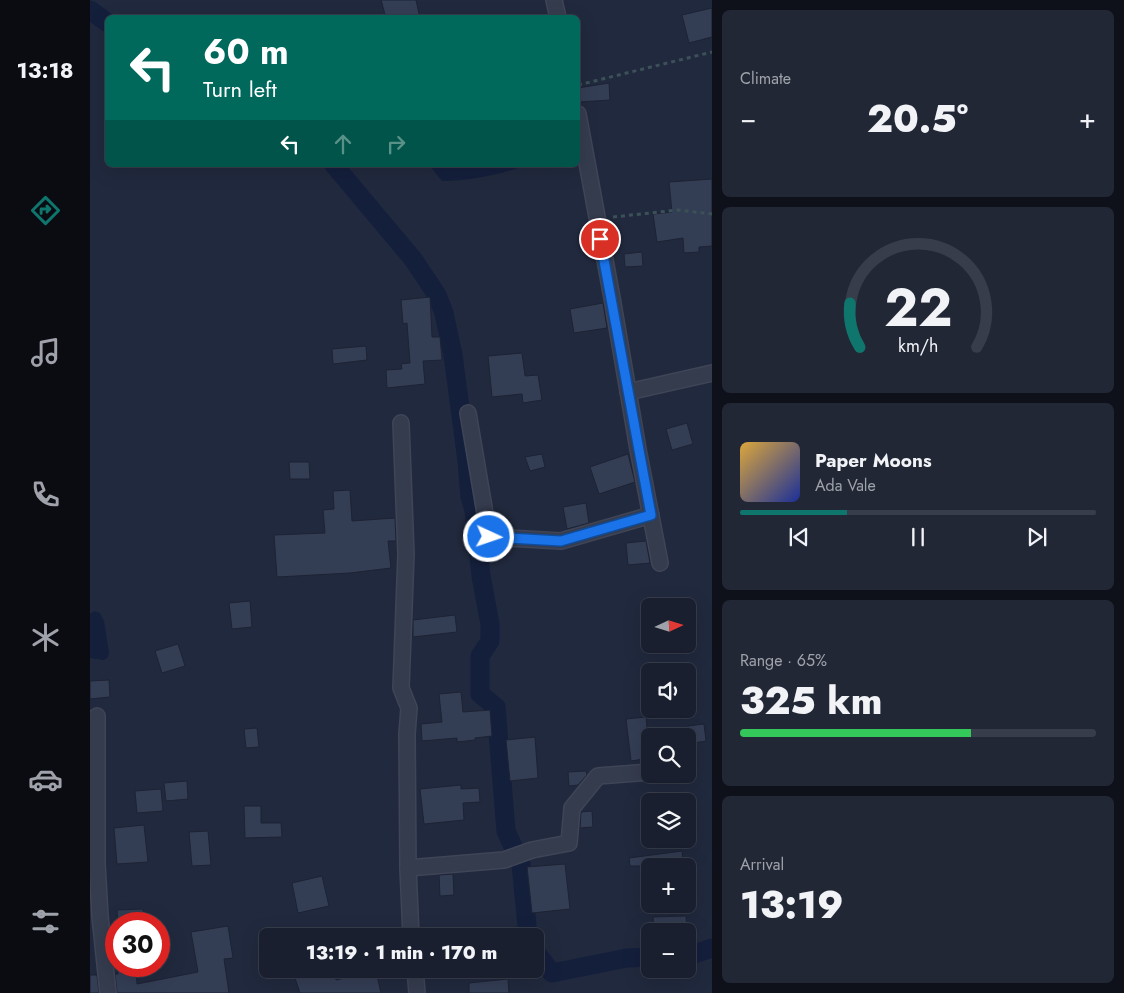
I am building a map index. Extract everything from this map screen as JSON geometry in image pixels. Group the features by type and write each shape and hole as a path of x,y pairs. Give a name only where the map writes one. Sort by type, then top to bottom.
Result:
{"street":[{"path":"554,0 557,15"},
{"path":"580,126 660,563"},
{"path":"628,392 712,373"},
{"path":"468,413 489,537 561,541 651,515"},
{"path":"401,423 406,554 401,688 409,708 407,734 409,928"},
{"path":"96,716 97,863 108,993"},
{"path":"408,868 504,860 532,850 569,843 572,808 598,776 641,773"},
{"path":"416,978 417,993"}],"path":[{"path":"580,85 712,52"},
{"path":"596,219 678,210 712,214"}],"water":[{"path":"431,167 519,167 484,177 442,181"},
{"path":"94,611 100,613 104,621 109,653 108,657 104,660 90,658 90,614"}],"building":[{"path":"381,0 416,0 419,15 385,15"},
{"path":"712,8 712,37 689,43 682,15"},
{"path":"609,83 610,100 580,102 580,88"},
{"path":"712,179 712,246 699,247 699,252 684,253 683,238 657,242 653,214 672,212 669,182"},
{"path":"642,252 643,266 625,267 624,254"},
{"path":"430,297 432,337 440,337 442,360 423,361 425,384 387,388 386,370 402,369 401,364 410,363 407,323 403,324 401,300"},
{"path":"603,303 607,328 574,333 570,309"},
{"path":"366,346 367,360 333,364 332,349"},
{"path":"522,353 525,376 538,375 542,400 523,403 522,394 492,397 488,356"},
{"path":"687,423 693,444 672,450 666,429"},
{"path":"542,454 545,467 530,471 525,457"},
{"path":"628,454 635,482 599,494 590,467"},
{"path":"289,462 309,462 310,479 290,479"},
{"path":"350,490 352,521 395,518 396,541 388,541 391,568 350,573 277,577 274,535 325,533 323,510 334,509 333,491"},
{"path":"586,503 589,523 567,529 563,507"},
{"path":"646,541 650,563 628,565 626,543"},
{"path":"250,601 252,627 232,629 229,603"},
{"path":"455,615 457,632 413,637 413,620"},
{"path":"178,644 185,666 162,673 155,651"},
{"path":"109,680 110,697 90,699 90,681"},
{"path":"461,692 463,712 490,710 492,736 457,742 457,738 422,741 421,724 442,722 439,694"},
{"path":"646,718 647,728 641,728 641,759 631,761 626,719"},
{"path":"704,724 706,741 696,743 696,728 688,728 688,726"},
{"path":"257,728 259,747 246,748 244,729"},
{"path":"535,737 538,778 510,781 506,740"},
{"path":"586,771 587,775 578,785 569,786 568,772"},
{"path":"187,781 188,799 166,801 164,783"},
{"path":"461,785 461,789 479,788 480,802 463,803 464,820 424,824 420,789"},
{"path":"161,789 163,811 137,813 135,791"},
{"path":"244,806 261,806 261,823 281,823 282,837 245,838"},
{"path":"592,811 593,827 580,828 581,812"},
{"path":"144,825 148,862 117,864 114,828"},
{"path":"208,831 211,865 192,866 189,832"},
{"path":"682,851 683,858 641,858 641,866 630,866 629,858"},
{"path":"565,864 570,909 532,913 527,867"},
{"path":"453,874 454,895 440,896 439,875"},
{"path":"322,876 329,906 298,913 292,883"},
{"path":"143,909 143,912 117,912 117,910"},
{"path":"686,916 686,923 653,923 653,917"},
{"path":"228,926 233,958 224,959 229,993 117,993 115,977 137,977 137,984 198,972 191,932"},
{"path":"90,975 97,975 99,993 90,993"},
{"path":"295,978 335,978 336,980 345,978 378,978 381,993 300,993"},
{"path":"508,979 509,993 469,993 469,983"}],"waterway":[{"path":"90,10 105,21"},
{"path":"336,167 413,259 437,295 444,313 453,355 470,497 474,510 481,576 490,624 490,641 480,656 480,694 496,707 506,831 521,864 527,928"},
{"path":"696,953 712,948"},
{"path":"544,963 552,973 627,958 641,957"}],"route":[{"path":"489,537 561,541 651,515 600,239"}]}
